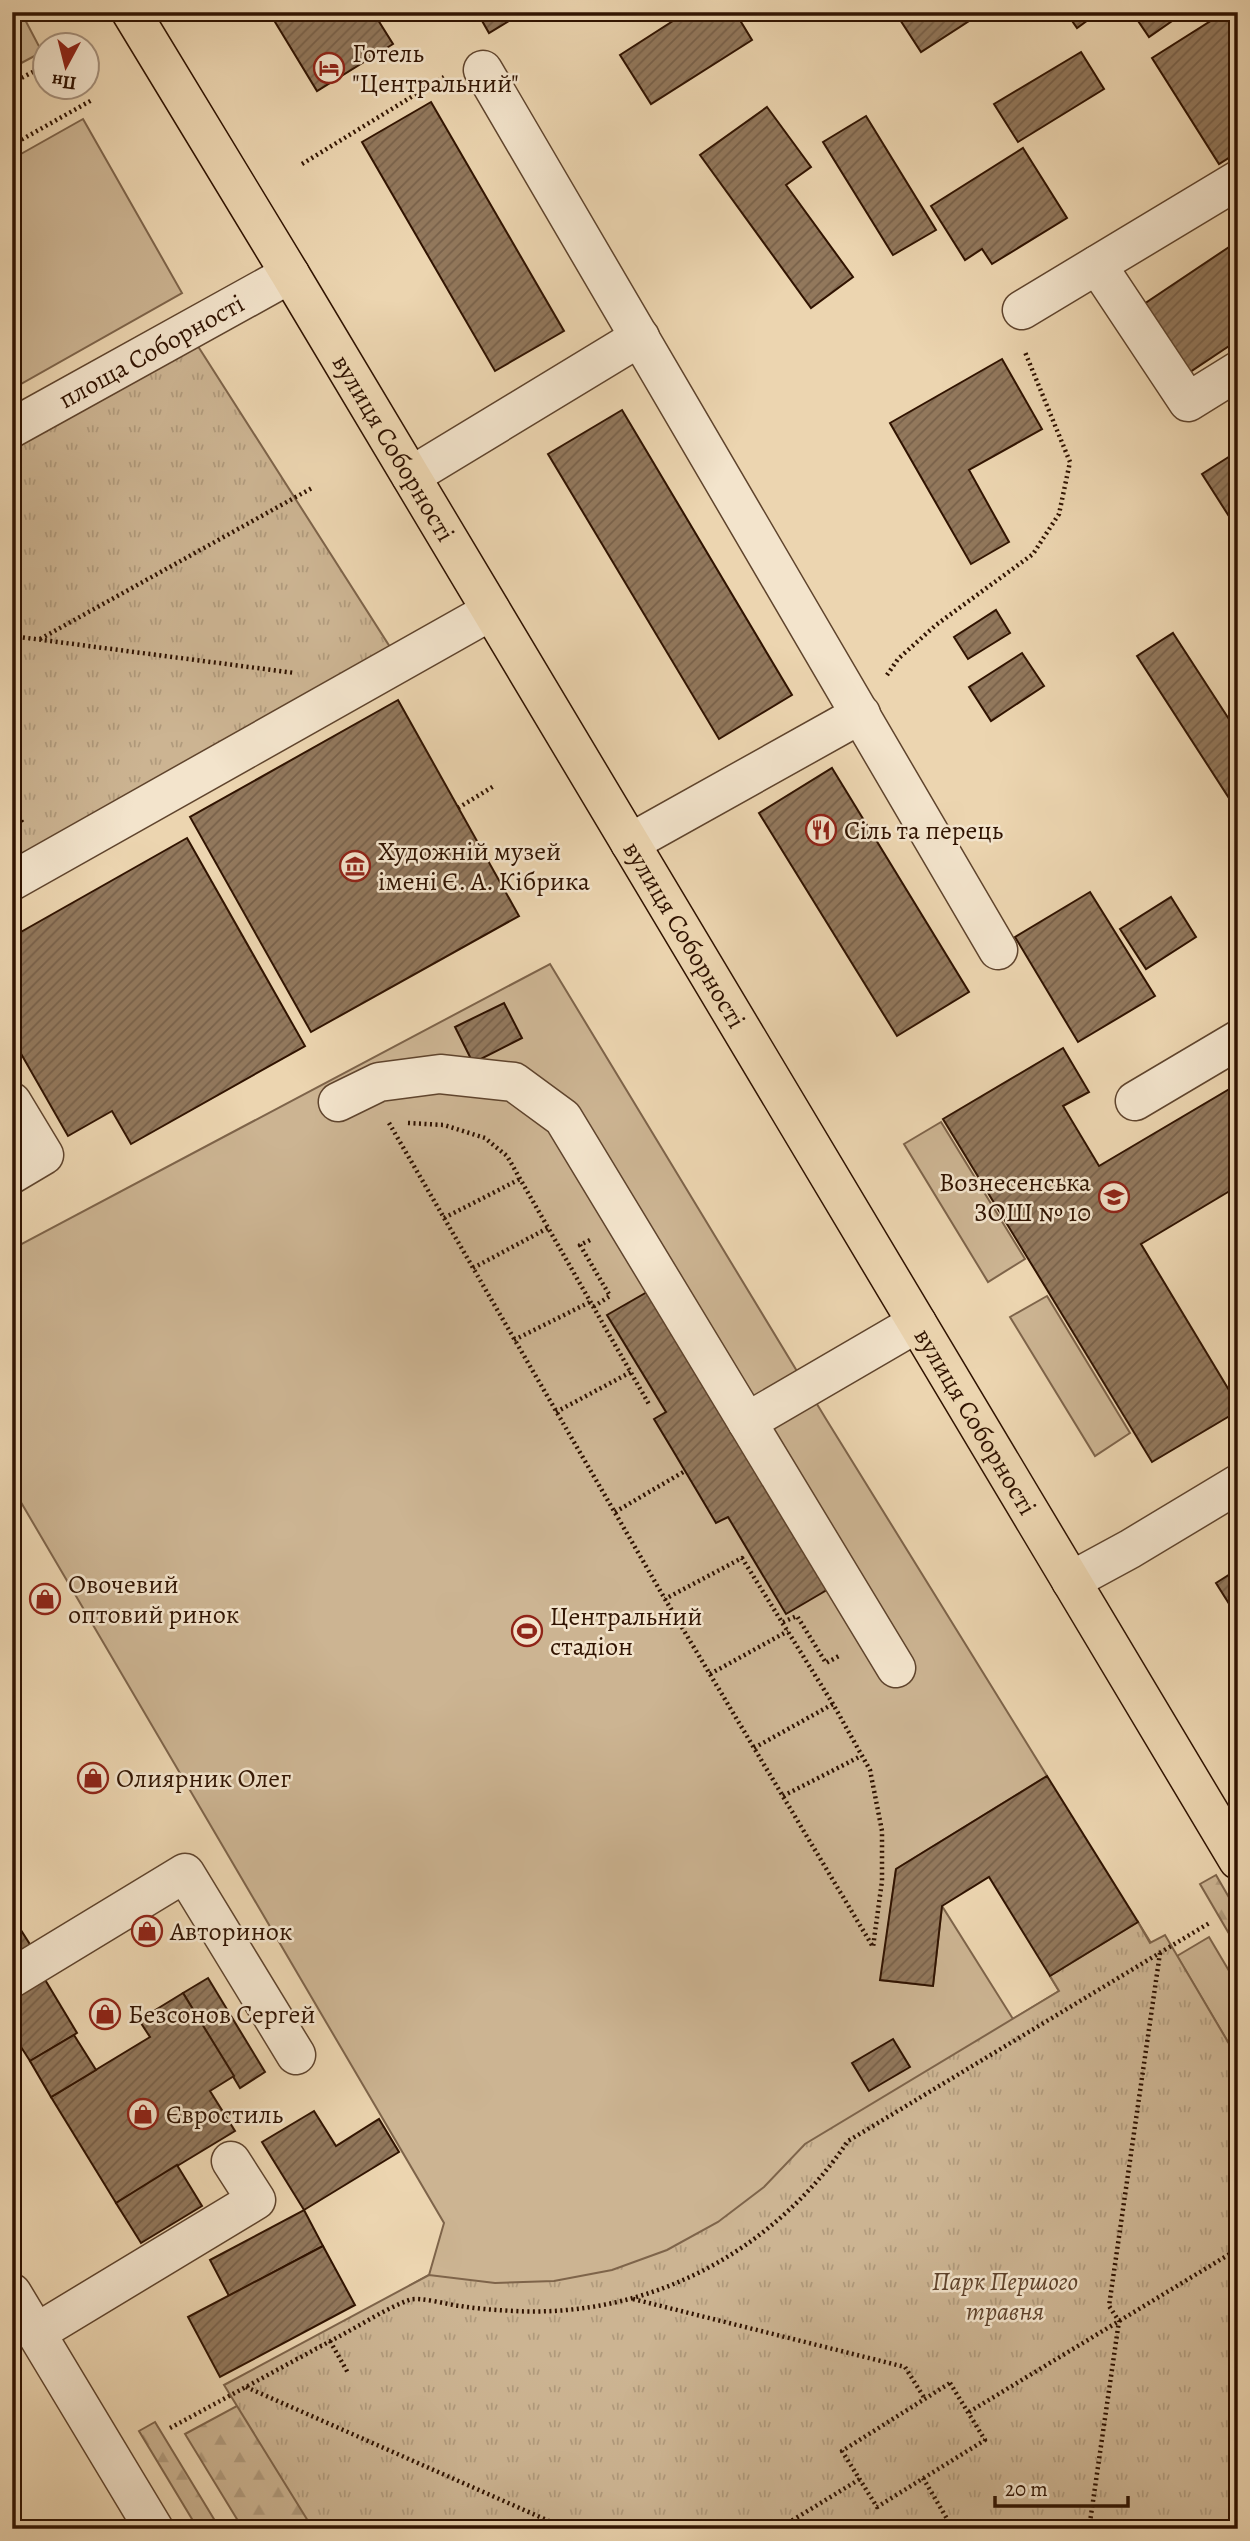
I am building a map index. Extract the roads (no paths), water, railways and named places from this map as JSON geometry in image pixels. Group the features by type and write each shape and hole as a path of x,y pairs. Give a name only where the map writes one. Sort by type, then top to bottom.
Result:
{"main road":[{"name":"вулиця Соборності","path":"131,12 1238,1860"}],"street":[{"path":"483,70 998,950"},
{"path":"1022,310 1238,180"},
{"path":"1097,265 1188,402 1238,371"},
{"name":"площа Соборності","path":"12,428 290,274"},
{"path":"411,476 640,337"},
{"path":"12,881 491,611"},
{"path":"630,843 862,714"},
{"path":"1135,1101 1238,1040"},
{"path":"338,1102 379,1082 440,1074 514,1082 563,1118 896,1668"},
{"path":"12,1102 44,1155 12,1174"},
{"path":"747,1422 917,1323"},
{"path":"1071,1581 1130,1549 1238,1483"},
{"path":"12,1978 185,1874 296,2055"},
{"path":"36,2333 256,2200 231,2161"},
{"path":"12,2293 154,2529"}],"place":[{"name":"Готель \"Центральний\"","path":"329,68"},
{"name":"Сіль та перець","path":"821,830"},
{"name":"Художній музей імені Є. А. Кібрика","path":"355,866"},
{"name":"Вознесенська ЗОШ № 10","path":"1114,1197"},
{"name":"Овочевий оптовий ринок","path":"45,1599"},
{"name":"Центральний стадіон","path":"527,1631"},
{"name":"Олиярник Олег","path":"93,1778"},
{"name":"Авторинок","path":"147,1931"},
{"name":"Безсонов Сергей","path":"105,2014"},
{"name":"Євростиль","path":"143,2114"}],"park label":[{"name":"Парк Першого травня","path":"1005,2296"}]}
